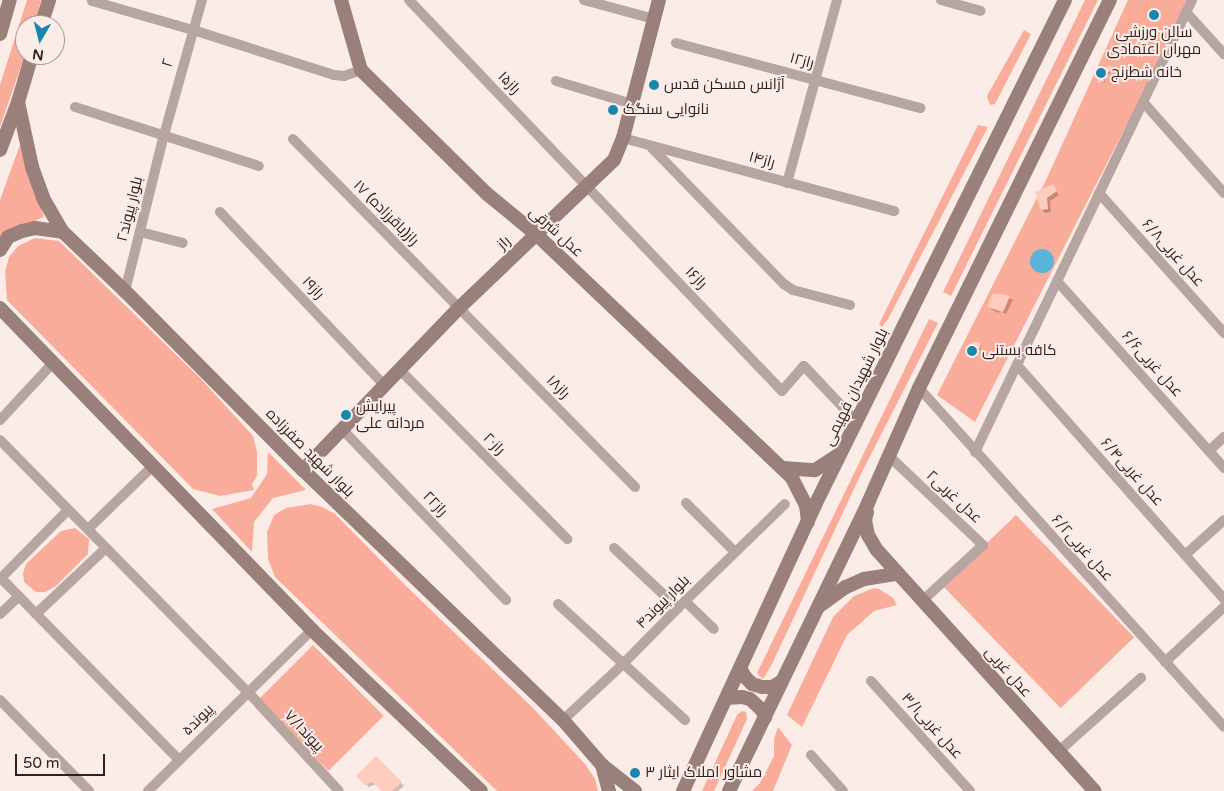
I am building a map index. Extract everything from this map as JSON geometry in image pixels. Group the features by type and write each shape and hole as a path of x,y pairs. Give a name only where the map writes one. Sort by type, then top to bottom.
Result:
{"street":[{"path":"0,34 10,0"},
{"path":"44,15 49,0"},
{"name":"۲","path":"164,135 202,0"},
{"name":"عدل شرقی","path":"341,0 361,70 486,193 537,234 783,468 799,489 806,505 808,522"},
{"name":"راز۱۵","path":"409,0 588,186"},
{"path":"584,0 654,19"},
{"name":"راز","path":"303,470 458,308 614,160 623,138 659,0"},
{"path":"787,182 837,0"},
{"path":"941,0 981,11"},
{"name":"بلوار شهیدان فهیمی","path":"683,791 842,451 1065,0"},
{"path":"729,791 868,503 919,388 1110,0"},
{"path":"975,452 1192,0"},
{"path":"92,1 193,30 334,75 344,76 361,70"},
{"path":"1186,12 1224,54"},
{"name":"راز۱۲","path":"676,43 921,108"},
{"path":"0,150 18,102 29,65"},
{"path":"556,81 632,104"},
{"name":"بلوار شهید صفرزاده","path":"18,102 32,167 43,198 63,232 125,291 303,470 563,720 602,765 635,791"},
{"path":"1143,102 1224,193"},
{"path":"74,107 259,166"},
{"name":"بلوار پیوند۲","path":"125,291 164,135"},
{"name":"راز۱۴","path":"623,138 894,211"},
{"name":"۱۷ راز(باقرزاده)","path":"293,139 458,308"},
{"path":"651,147 784,284 793,290 850,305"},
{"name":"راز۱۶","path":"588,186 782,391 804,366 857,422"},
{"name":"۶/۸عدل غربی","path":"1099,193 1224,333"},
{"name":"راز۱۹","path":"220,212 384,385"},
{"path":"0,250 8,237 22,231 35,228 63,232"},
{"path":"140,232 183,243"},
{"name":"۶/۶عدل غربی","path":"1057,281 1224,468"},
{"path":"0,308 312,630 476,790"},
{"name":"راز۱۸","path":"458,308 635,487"},
{"path":"0,420 53,363"},
{"name":"۶/۴عدل غربی","path":"1017,365 1224,599"},
{"name":"راز۲۰","path":"400,370 567,539"},
{"name":"۶/۲عدل غربی","path":"919,388 1224,727"},
{"name":"راز۲۲","path":"342,429 506,600"},
{"path":"1209,451 1224,437"},
{"name":"پیوند۷/۱","path":"0,440 248,692 339,791"},
{"path":"783,468 815,470 830,462 842,451"},
{"name":"عدل غربی۲","path":"888,455 983,544 922,601"},
{"path":"88,529 152,466"},
{"path":"686,503 734,552"},
{"name":"عدل غربی","path":"868,503 865,520 868,535 876,549 1096,791"},
{"name":"بلوار پیوند۴","path":"563,720 623,664 681,604 785,504"},
{"path":"68,510 0,577 179,760"},
{"path":"1185,555 1224,520"},
{"path":"36,614 106,548"},
{"path":"614,548 714,629"},
{"path":"817,608 846,587 864,579 897,574"},
{"path":"0,614 19,596"},
{"path":"558,604 685,720"},
{"path":"1165,662 1224,607"},
{"name":"پیوند۵","path":"148,791 312,630"},
{"path":"740,668 749,680 762,687 772,687 781,682"},
{"path":"1059,751 1141,678"},
{"name":"عدل غربی۳/۱","path":"872,681 970,791"},
{"path":"727,698 742,697 750,699 766,716"},
{"path":"0,700 89,791"},
{"path":"811,755 843,791"},
{"path":"602,765 608,791"}],"shaded area":[{"path":"27,0 41,0 37,15 22,15"},
{"path":"1085,0 1098,0 951,296 943,292"},
{"path":"1128,0 1187,0 1130,118 975,422 937,395 1046,180"},
{"path":"1024,30 1031,34 995,104 990,105 987,96"},
{"path":"15,38 15,65 22,65 0,127 0,85"},
{"path":"978,125 988,127 888,319 882,327 879,324"},
{"path":"21,142 44,217 8,232 0,245 0,200"},
{"path":"35,238 59,241 201,379 253,436 257,452 257,476 252,484 254,490 220,496 193,489 7,300 5,272 9,257 18,246"},
{"path":"929,319 938,323 861,474 772,664 763,679 757,673"},
{"path":"268,452 306,490 273,498 254,522 252,552 212,509 251,498 267,474"},
{"path":"311,504 335,514 408,588 533,708 585,764 595,779 598,791 497,791 275,577 268,559 267,532 274,515 286,508"},
{"path":"1016,515 1134,637 1061,708 943,586"},
{"path":"75,528 89,539 88,554 56,586 45,592 36,592 24,582 23,573 26,564 61,531"},
{"path":"874,588 893,598 897,605 874,611 847,635 802,727 787,715 833,617 854,596"},
{"path":"313,645 384,716 329,771 258,700"},
{"path":"742,711 746,712 747,719 714,791 702,791 737,715"},
{"path":"778,727 792,745 773,791 752,791 760,783 774,756 774,739"}],"water":[{"path":"1042,249 1050,253 1054,261 1050,269 1042,273 1034,269 1030,261 1034,253"}],"building":[{"name":"خانه شطرنج","path":"1110,65 1111,70 1105,75 1104,82 1098,83 1096,71"},
{"path":"1053,184 1057,191 1047,198 1048,209 1041,210 1035,192"},
{"path":"993,293 1010,296 1003,312 987,307"},
{"name":"کافه بستنی","path":"973,342 980,342 980,348 976,350 975,358 970,358 968,346"},
{"path":"376,756 402,782 392,791 382,791 372,782 364,785 356,776"}],"place":[{"name":"سالن ورزشی مهران اعتمادی","path":"1154,15"},
{"name":"خانه شطرنج","path":"1101,73"},
{"name":"آژانس مسکن قدس","path":"654,85"},
{"name":"نانوایی سنگک","path":"613,110"},
{"name":"کافه بستنی","path":"972,351"},
{"name":"پیرایش مردانه علی","path":"346,415"},
{"name":"مشاور املاک ایثار ۳","path":"635,773"}]}
